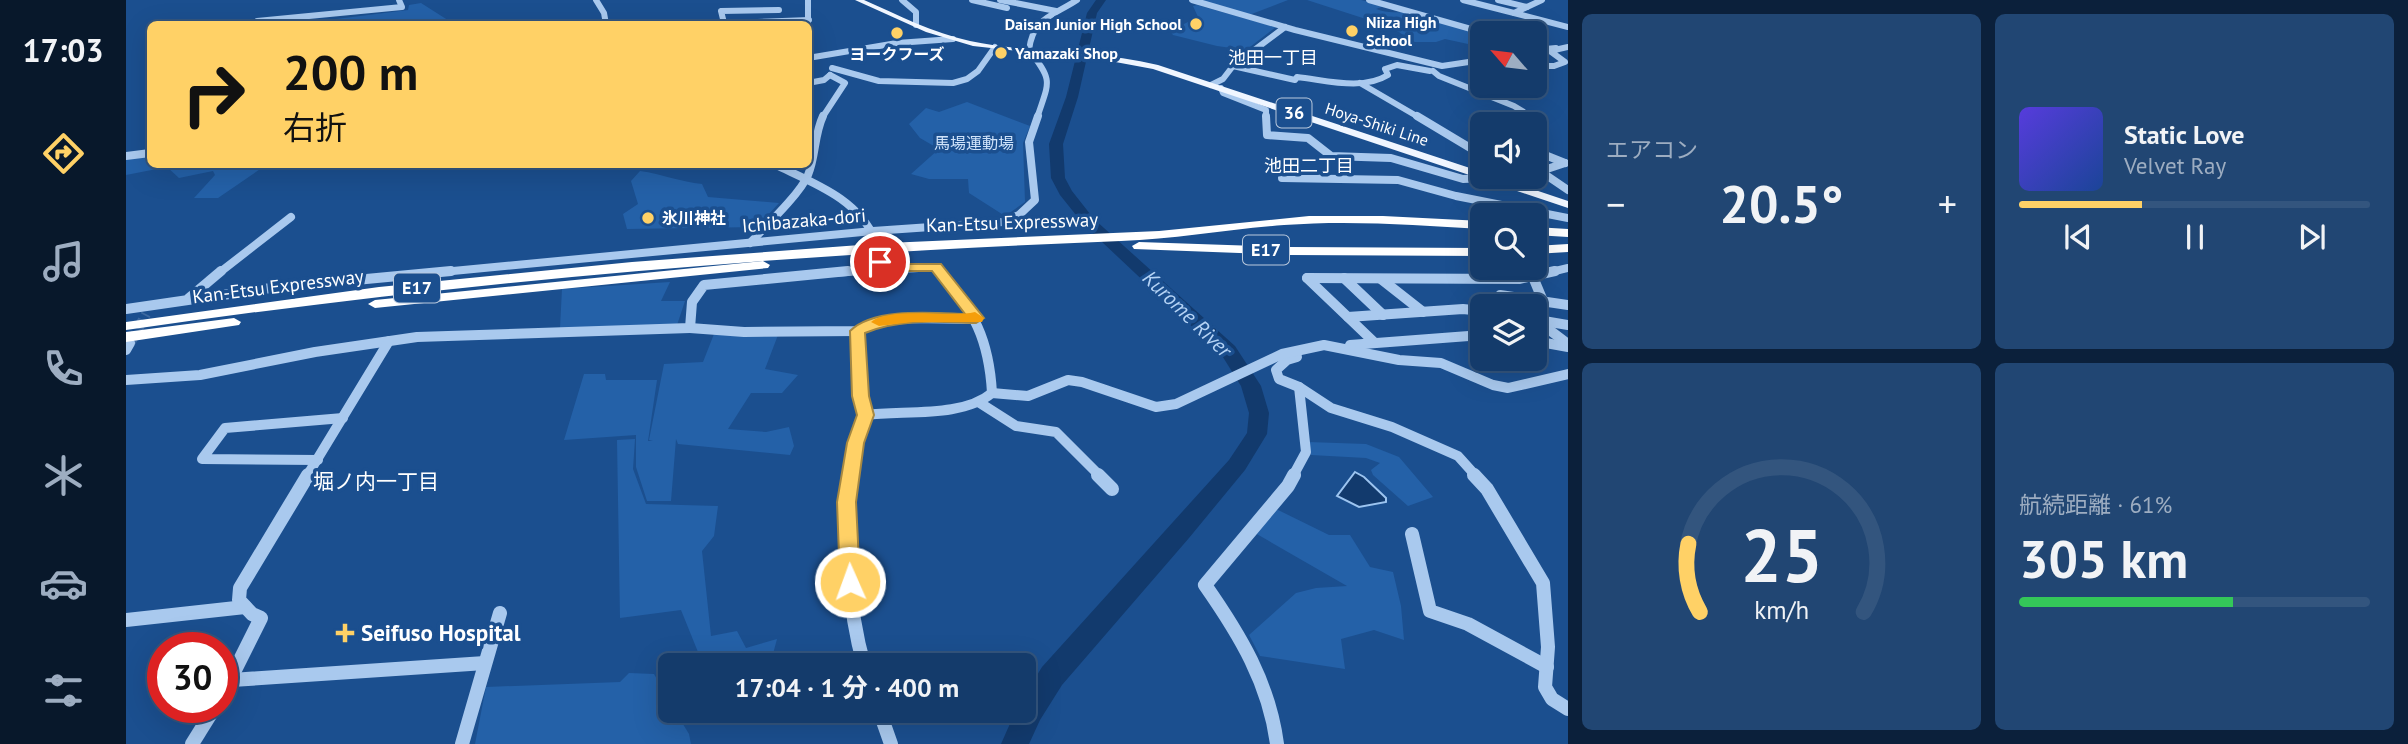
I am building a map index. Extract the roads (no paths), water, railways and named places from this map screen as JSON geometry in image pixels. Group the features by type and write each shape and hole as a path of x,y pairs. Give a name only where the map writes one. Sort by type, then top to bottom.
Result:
{"highway":[{"name":"Kan-Etsu Expressway","path":"127,343 304,313 596,280 979,246 1133,236 1309,220 1470,225"},
{"path":"1547,232 1568,233"},
{"name":"Kan-Etsu Expressway","path":"126,326 440,285 593,269 858,248 1143,246 1290,251 1470,252"},
{"path":"1547,249 1568,247"}],"main road":[{"name":"Hoya-Shiki Line","path":"858,0 953,39 995,47 1150,65 1470,171"},
{"name":"Hoya-Shiki Line","path":"1522,189 1568,205"}],"street":[{"path":"257,21 310,13 402,7 399,0"},
{"path":"596,0 606,21"},
{"path":"779,21 782,0"},
{"path":"808,0 808,21"},
{"path":"972,0 1008,8 1016,2"},
{"path":"1000,0 1057,11"},
{"path":"1029,50 1040,20 1077,0"},
{"path":"1192,0 1285,27 1442,66"},
{"path":"1369,0 1470,29"},
{"path":"1463,0 1568,27"},
{"path":"1498,0 1527,7"},
{"path":"1514,13 1542,0"},
{"path":"907,1 916,12 916,25"},
{"path":"723,21 721,12 779,10"},
{"path":"751,21 752,11"},
{"path":"1285,27 1233,66 1216,87 1223,93 1266,110 1267,135 1308,138 1331,156 1391,158 1463,179"},
{"path":"812,57 897,43 953,39"},
{"path":"831,71 879,81 954,83 963,81 978,71 995,47"},
{"path":"1547,49 1568,47"},
{"path":"1547,67 1565,62 1550,51 1568,47"},
{"path":"812,50 845,83 825,111 815,136 812,161"},
{"name":"Ichibazaka-dori","path":"126,309 149,309 187,300 271,288 750,243 874,236 1003,222 1029,208 1035,200 1029,142 1049,82 1047,73 1029,50"},
{"path":"1233,66 1295,80 1297,76 1360,83 1385,79 1388,75 1385,69 1391,66 1433,71 1442,66 1470,62"},
{"path":"812,82 824,80 831,71"},
{"path":"1433,71 1438,76 1524,112"},
{"path":"1360,83 1470,148"},
{"path":"126,156 147,153"},
{"path":"1547,156 1565,163 1547,170"},
{"path":"781,168 857,211 874,236"},
{"path":"750,243 805,181 811,168"},
{"path":"1282,177 1398,180 1456,196 1568,218"},
{"path":"1456,196 1458,181 1470,178"},
{"path":"1547,178 1568,190"},
{"path":"187,300 257,241 291,217"},
{"path":"690,328 692,302 704,285 880,265 936,267 976,318 986,339 991,363 992,393"},
{"path":"1547,273 1568,268"},
{"path":"1375,343 1307,278 1470,279"},
{"path":"1344,278 1383,315"},
{"path":"1381,279 1423,312"},
{"path":"1547,302 1568,305"},
{"path":"1348,317 1470,310"},
{"path":"126,380 200,375 417,337 690,328 744,332 858,331 881,321 976,318"},
{"path":"1547,321 1568,325"},
{"path":"1547,329 1568,346"},
{"path":"858,331 860,396 866,415 855,443 847,502 853,626 861,653"},
{"path":"866,415 894,411 945,410 979,403 992,393 1028,396 1068,380 1082,382 1156,407 1176,404 1266,361 1324,345 1470,335"},
{"path":"238,667 261,618 252,614 239,600 240,588 389,341"},
{"path":"1547,343 1568,346"},
{"path":"1568,374 1508,388 1493,385 1441,363 1399,360 1338,346 1287,360 1276,370 1279,379 1299,387 1331,408 1392,427 1458,456 1488,489 1543,583 1547,667 1545,687 1552,699 1568,709"},
{"path":"1277,744 1265,685 1247,648 1205,585 1288,486 1306,452 1299,387"},
{"path":"979,403 1016,426 1056,432 1112,489"},
{"path":"318,460 202,459 225,428 343,418"},
{"path":"1412,534 1430,611 1468,624 1547,667"},
{"path":"126,620 245,607"},
{"path":"462,744 500,613"},
{"path":"238,680 485,663"},
{"path":"192,744 205,723"},
{"path":"884,723 891,744"}],"waterway":[{"name":"Kurome River","path":"1015,744 1030,711 1052,676 1181,532 1237,465 1257,434 1259,413 1251,386 1228,350 1089,222 1065,192 1058,178 1056,144 1072,97 1092,13 1101,0"}],"tunnel":[{"path":"876,241 880,262"},
{"path":"131,342 146,314"}],"place":[{"name":"Daisan Junior High School","path":"1196,24"},
{"name":"Niiza High School","path":"1352,31"},
{"name":"ヨークフーズ","path":"897,33"},
{"name":"Yamazaki Shop","path":"1001,53"},
{"name":"氷川神社","path":"648,218"},
{"name":"Seifuso Hospital","path":"345,633"}],"district":[{"name":"池田一丁目","path":"1273,58"},
{"name":"池田二丁目","path":"1309,166"},
{"name":"堀ノ内一丁目","path":"376,482"}],"park label":[{"name":"馬場運動場","path":"974,143"}]}
